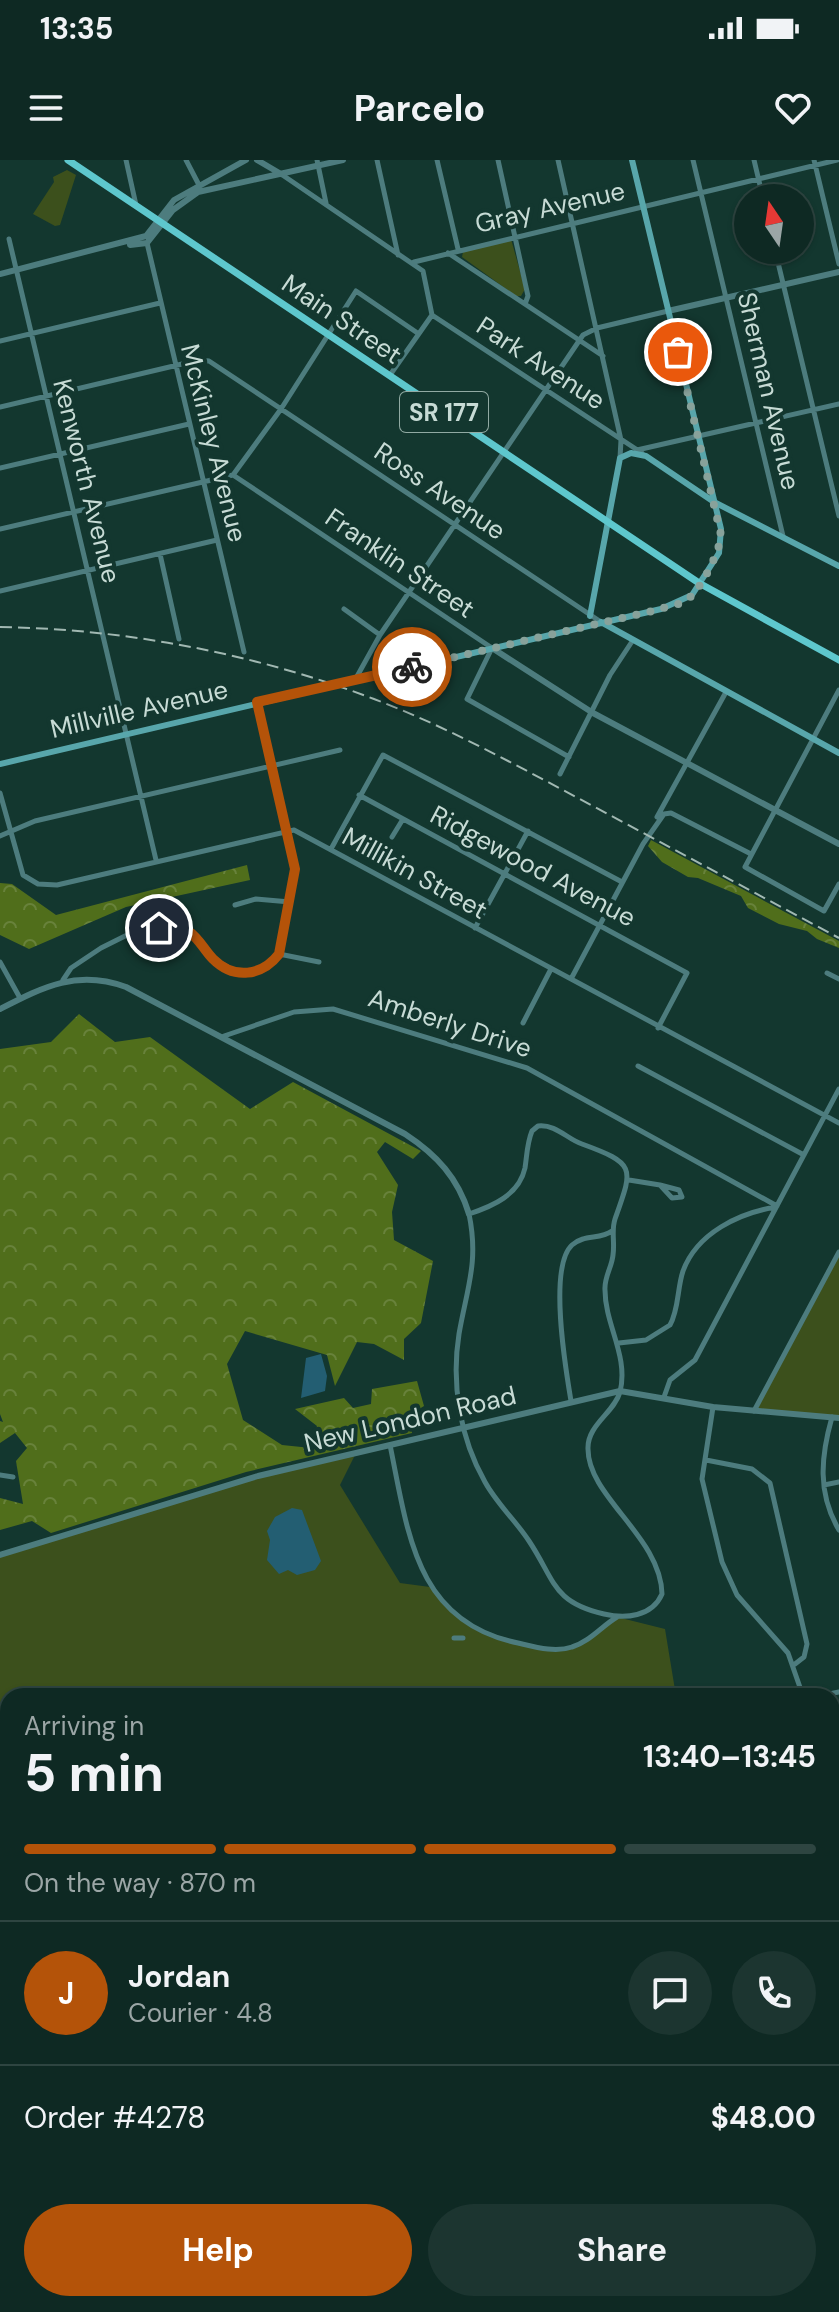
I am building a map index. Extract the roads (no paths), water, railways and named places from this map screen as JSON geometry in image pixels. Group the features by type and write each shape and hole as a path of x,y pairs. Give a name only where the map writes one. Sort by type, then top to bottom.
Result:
{"main road":[{"name":"Main Street","path":"68,160 699,583 839,660"},
{"path":"632,160 721,529 720,550 699,583"},
{"path":"590,616 620,458 631,453 646,456"},
{"name":"Park Avenue","path":"646,456 714,502 839,566"},
{"name":"Millville Avenue","path":"0,764 683,602 699,583"},
{"name":"Ross Avenue","path":"601,622 839,753"}],"street":[{"path":"126,160 130,184 135,188 136,205"},
{"path":"186,160 199,185"},
{"path":"0,274 115,247 147,243 170,204 185,192 246,160"},
{"path":"257,160 423,271 432,315 416,332 390,375"},
{"path":"115,247 146,236 198,192 318,163 343,160"},
{"path":"377,160 399,256"},
{"path":"437,160 458,249"},
{"path":"498,160 528,296 525,304"},
{"path":"558,160 621,440 620,458"},
{"name":"Sherman Avenue","path":"693,160 783,537"},
{"path":"754,160 760,184"},
{"name":"Gray Avenue","path":"413,262 815,162 837,160"},
{"path":"815,162 839,264"},
{"path":"318,163 327,204"},
{"name":"Kenworth Avenue","path":"9,239 156,860"},
{"name":"McKinley Avenue","path":"147,243 244,652"},
{"path":"447,252 603,356"},
{"path":"778,264 839,516"},
{"path":"355,680 380,635 588,330 839,272"},
{"path":"0,529 233,475 281,409 356,291 416,332"},
{"path":"0,341 160,303"},
{"name":"Park Avenue","path":"432,315 646,456"},
{"name":"Ross Avenue","path":"0,407 175,366 209,361 601,622"},
{"path":"637,450 839,404"},
{"path":"0,468 189,424"},
{"name":"Franklin Street","path":"233,475 593,713 839,844"},
{"path":"0,591 217,540"},
{"path":"160,554 179,639"},
{"path":"344,609 380,635"},
{"path":"560,774 610,675 633,640"},
{"path":"492,648 467,699 569,757"},
{"path":"839,690 745,867 824,911 839,884"},
{"path":"652,826 726,692"},
{"path":"63,980 71,968 101,948 125,936 167,927 194,935 212,958 236,972 259,971 279,954 295,869 257,702"},
{"path":"0,836 35,821 340,750"},
{"path":"331,849 383,755 622,882"},
{"path":"0,793 23,875 38,884 57,885 286,830"},
{"name":"Ridgewood Avenue","path":"359,795 687,973 658,1028"},
{"path":"571,979 643,844 664,814 671,813 693,823 751,854"},
{"path":"392,837 403,819"},
{"name":"Millikin Street","path":"286,830 331,849 839,1123"},
{"path":"475,929 528,831"},
{"path":"235,905 256,899 290,902"},
{"path":"279,954 319,962"},
{"path":"0,962 20,998"},
{"path":"523,1023 551,969"},
{"path":"827,973 839,979"},
{"path":"0,1009 63,980 115,983 224,1036 416,1141 453,1177 469,1214 474,1267 456,1367 464,1427 486,1484 531,1544 553,1587 569,1602 617,1617"},
{"name":"Amberly Drive","path":"224,1036 294,1012 349,1011 527,1068 777,1206"},
{"path":"638,1066 804,1155"},
{"path":"664,1397 670,1380 695,1360 839,1089"},
{"path":"390,1445 418,1562 439,1600 459,1619 507,1641 562,1650 581,1644 601,1626 617,1617 654,1608 662,1594 655,1564 598,1477 588,1449 595,1427 620,1391 619,1343 605,1294 614,1246 612,1230 629,1180 623,1165 613,1155 570,1139 550,1127 538,1126 532,1131 524,1172 511,1194 469,1214"},
{"path":"629,1180 660,1185"},
{"path":"619,1343 646,1340 670,1325 683,1272 706,1238 736,1217 777,1206"},
{"path":"571,1401 560,1316 566,1254 578,1241 603,1237 612,1230"},
{"path":"603,1237 614,1246"},
{"path":"754,1411 839,1252"},
{"name":"New London Road","path":"0,1555 202,1492 620,1391 713,1407 836,1417"},
{"path":"713,1407 704,1491 729,1581 795,1664 801,1688"},
{"path":"836,1417 821,1461 829,1510 839,1530"},
{"path":"706,1460 752,1469 770,1483 807,1644 804,1657 795,1664"},
{"path":"0,1475 13,1477"},
{"path":"824,1485 839,1482"},
{"path":"600,1613 601,1626"},
{"path":"454,1638 463,1638"}],"water":[{"path":"321,1354 327,1376 325,1391 301,1398 306,1358"},
{"path":"292,1508 302,1510 321,1561 315,1570 297,1575 288,1570 279,1574 267,1560 270,1540 267,1531 275,1517"}],"railway":[{"path":"0,627 95,633 190,647 284,669 374,699 502,758 839,938"}]}
